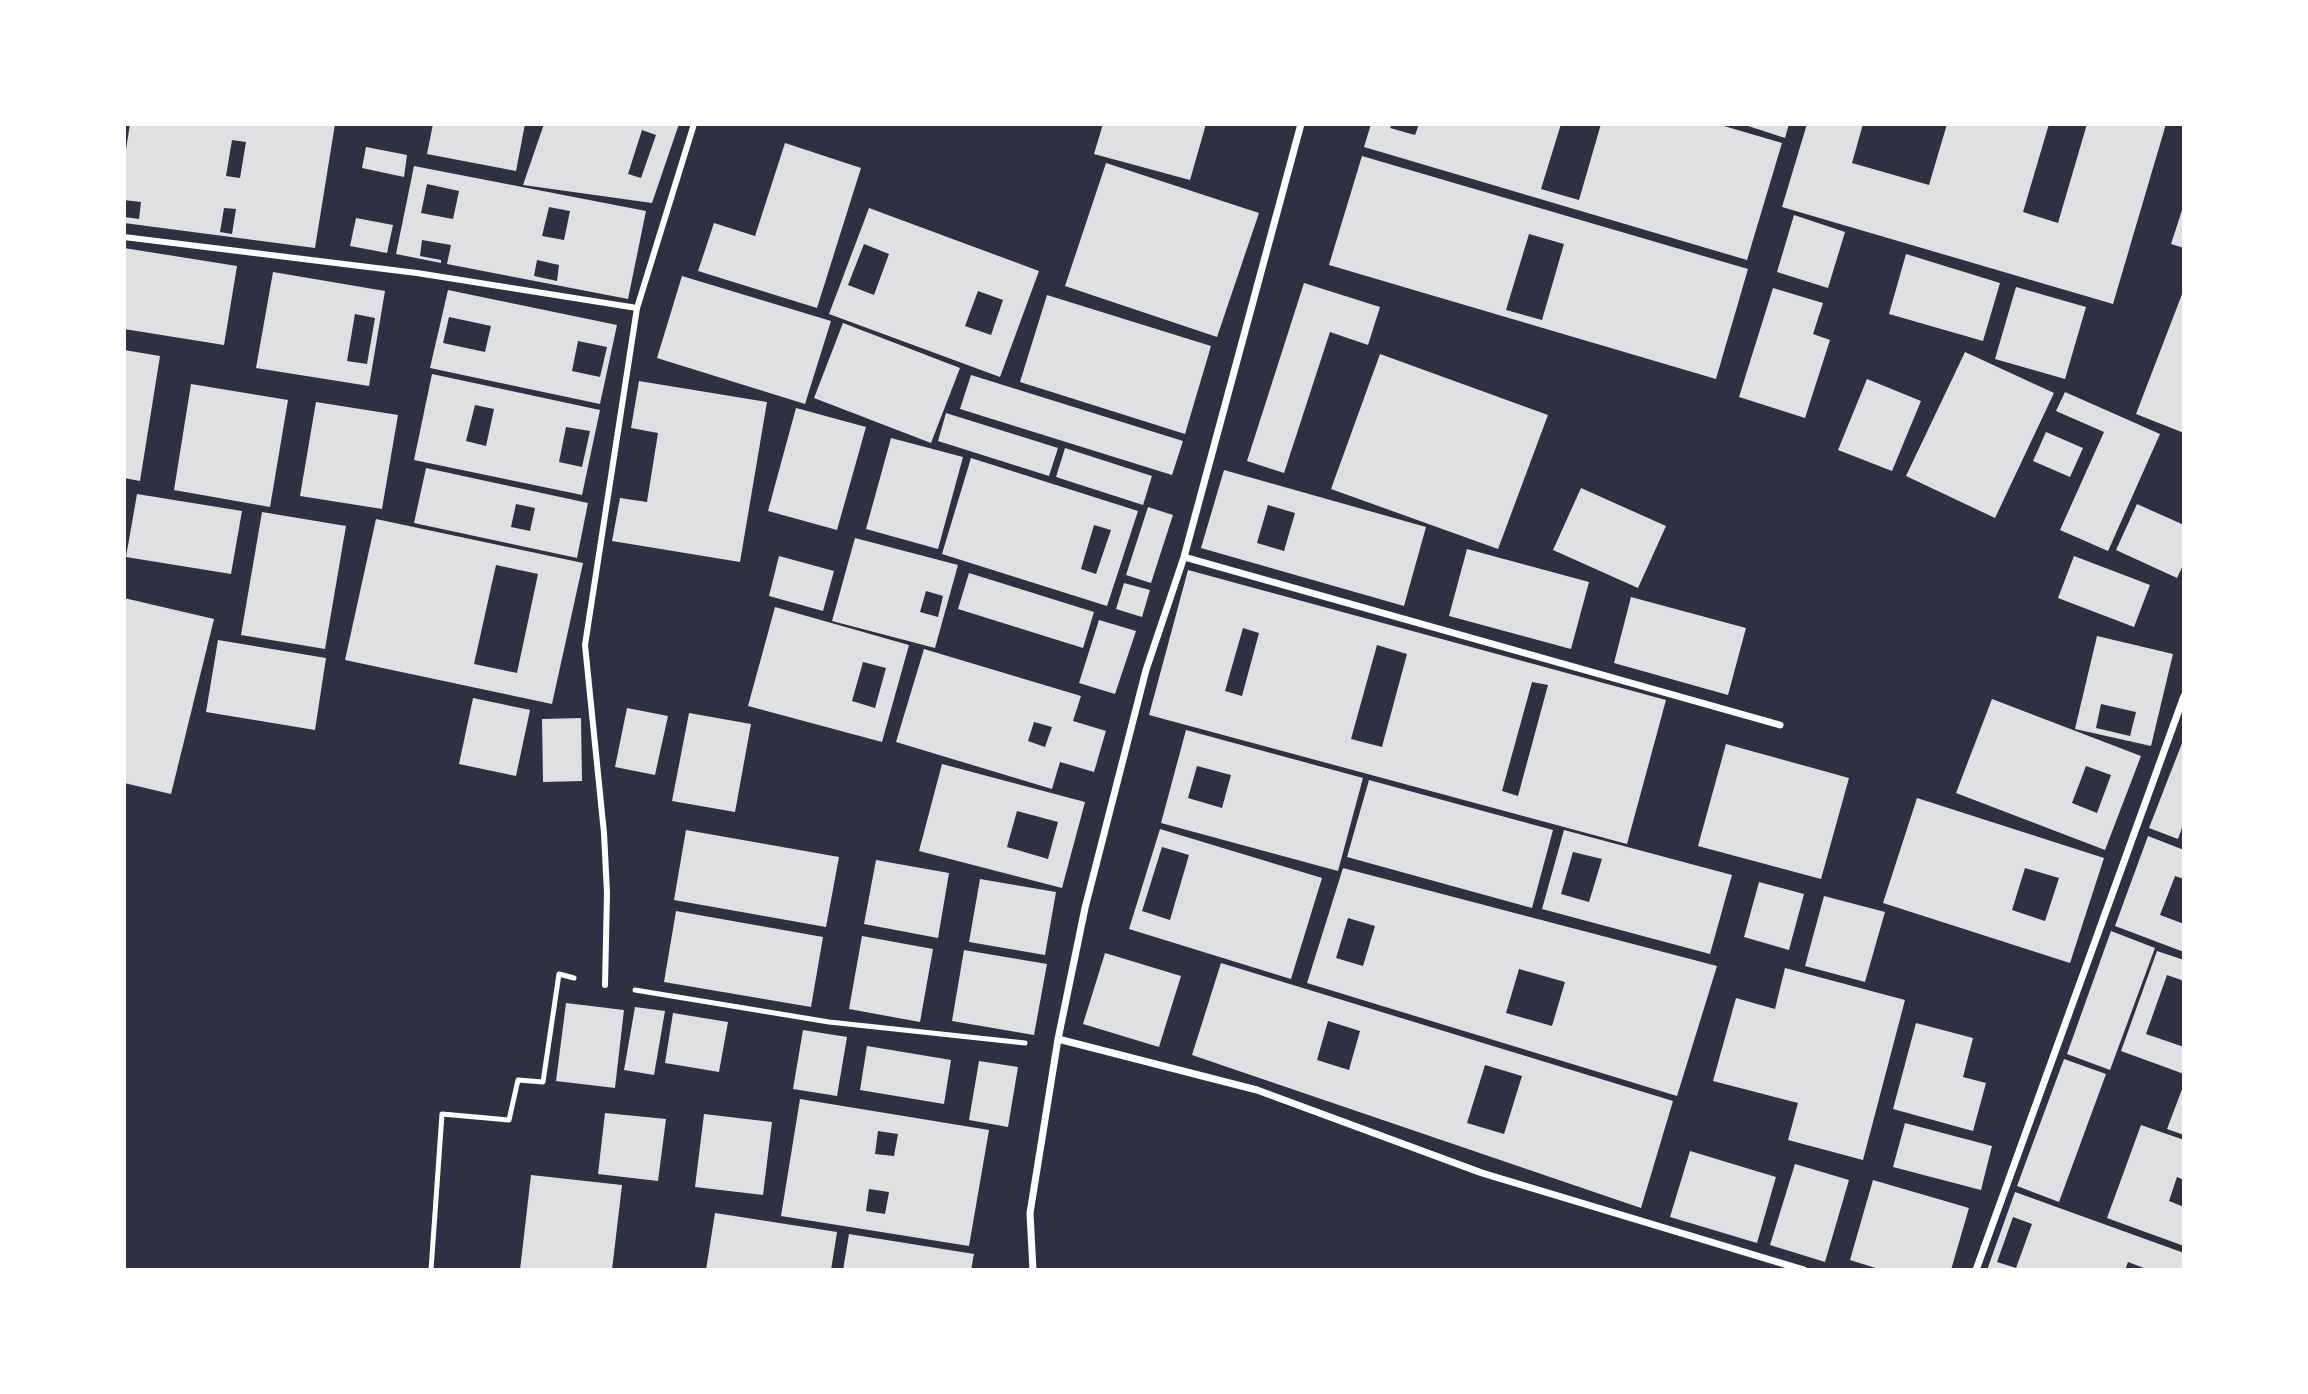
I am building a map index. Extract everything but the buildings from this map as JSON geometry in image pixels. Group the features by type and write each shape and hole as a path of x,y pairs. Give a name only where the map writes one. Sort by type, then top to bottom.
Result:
{"street":[{"path":"1033,1270 1030,1213 1058,1039 1085,908 1146,670 1184,557 1301,124"},
{"path":"1184,557 1780,725"},
{"path":"1976,1270 2184,696"},
{"path":"1058,1039 1257,1090 1482,1173 1804,1270"}],"lane":[{"path":"605,985 607,893 604,833 585,645 637,308 694,124"},
{"path":"124,237 417,273 637,308"}],"path":[{"path":"431,1270 442,1114 509,1120 518,1080 543,1082 559,974"},
{"path":"605,985 829,1022 1018,1043 1058,1039"}]}
